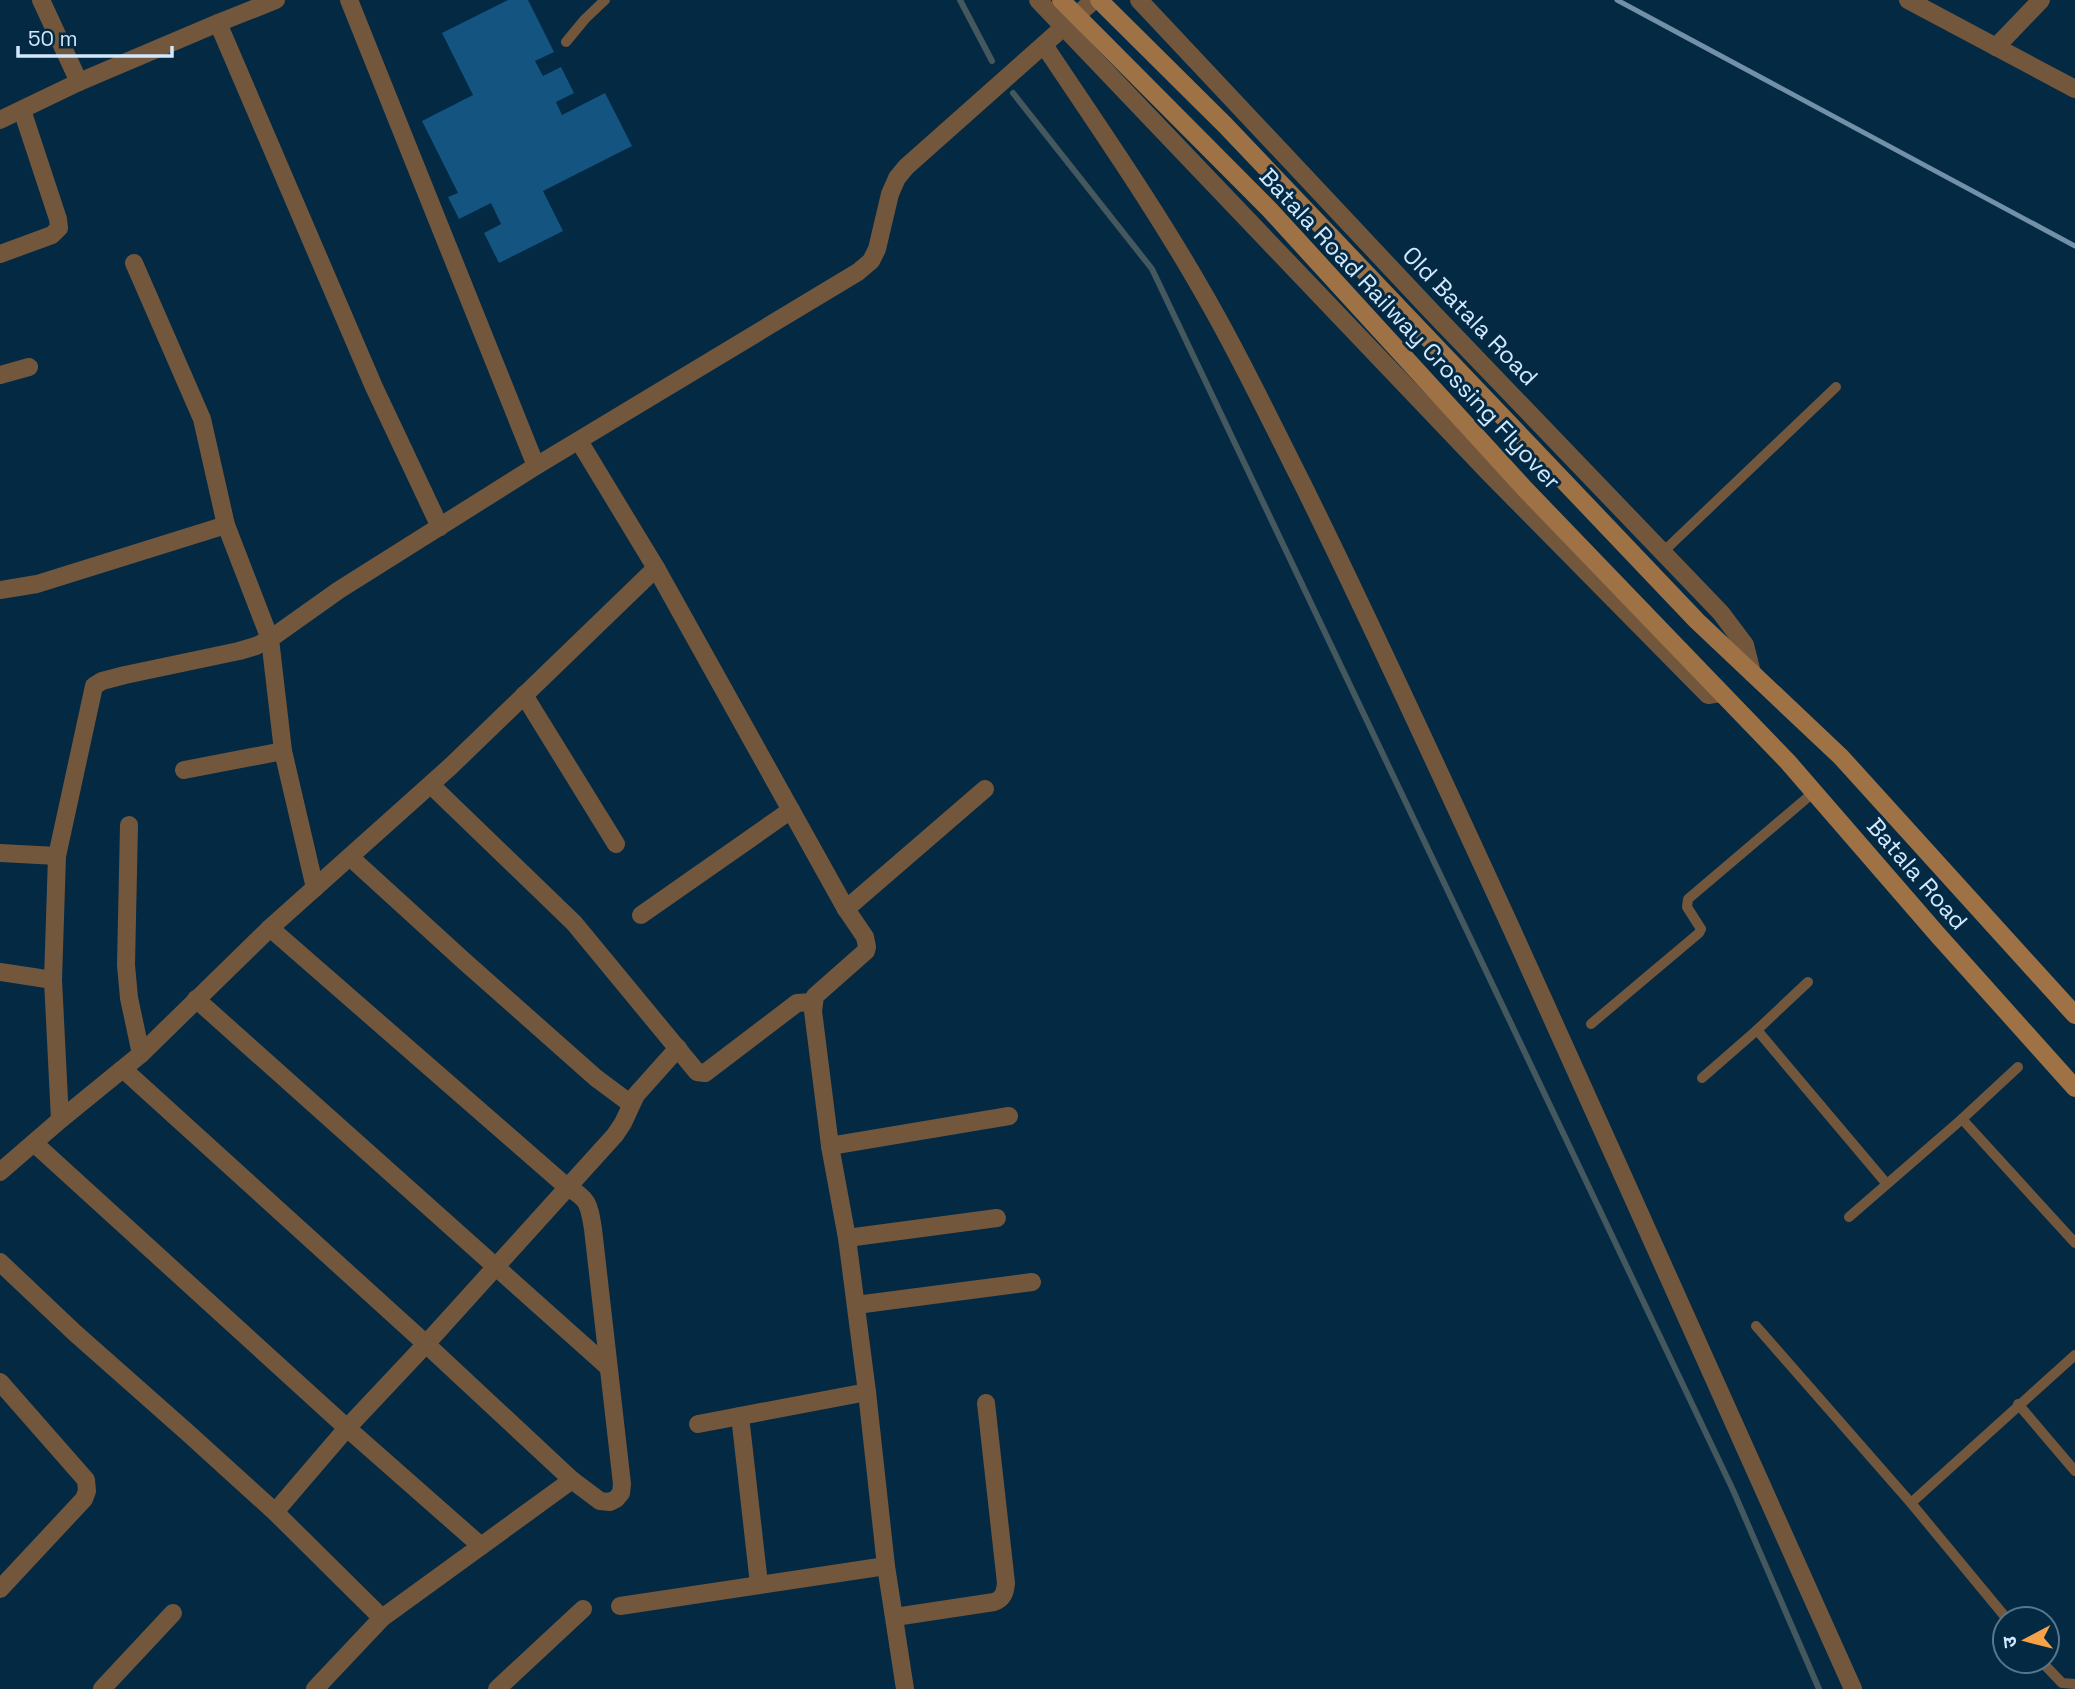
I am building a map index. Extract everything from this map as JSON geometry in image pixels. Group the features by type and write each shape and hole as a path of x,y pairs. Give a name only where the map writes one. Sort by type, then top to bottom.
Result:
{"main road":[{"name":"Batala Road Railway Crossing Flyover","path":"1061,0 1270,210 1525,489 1721,693"},
{"name":"Batala Road Railway Crossing Flyover","path":"1096,0 1235,135 1697,621 1752,673"},
{"name":"Batala Road","path":"1752,673 1840,757 2075,1015"},
{"name":"Batala Road","path":"1721,693 1814,792 2075,1088"}],"street":[{"path":"41,0 79,82"},
{"path":"0,120 79,82 276,0"},
{"path":"349,0 536,466"},
{"path":"1038,0 1491,475 1708,695 1721,693"},
{"path":"60,1120 53,980 57,856 94,686 125,675 239,651 270,639 339,590 536,466 858,272 871,261 877,249 890,194 897,177 1096,0"},
{"name":"Old Batala Road","path":"1139,0 1433,313 1721,613 1745,645 1752,673"},
{"path":"1908,0 2075,89"},
{"path":"1996,47 2041,0"},
{"path":"218,23 374,387 439,527"},
{"path":"1044,44 1173,241 1208,299 1262,400 1441,776 1853,1689"},
{"path":"0,254 52,235 59,228 22,110"},
{"path":"134,263 202,419 226,525 270,639 284,751 315,887"},
{"path":"0,375 29,367"},
{"path":"579,441 656,568 846,909 865,937 866,951 819,990 813,1002 830,1146 848,1238 886,1566 905,1689"},
{"path":"0,590 37,584 226,525"},
{"path":"0,1172 141,1054 270,928 431,785 656,568"},
{"path":"524,695 616,844"},
{"path":"184,770 284,751"},
{"path":"431,785 575,923 697,1072 705,1073 797,1003 813,1002"},
{"path":"846,909 985,789"},
{"path":"641,915 791,810"},
{"path":"129,825 126,965 129,998 141,1054"},
{"path":"0,853 57,856"},
{"path":"350,857 586,1069 631,1104"},
{"path":"123,1069 572,1480 600,1501 610,1502 616,1499 621,1493 622,1484 593,1229 585,1198 567,1187 270,928"},
{"path":"0,972 53,980"},
{"path":"196,999 608,1367"},
{"path":"275,1512 347,1427 615,1135 644,1084 678,1048"},
{"path":"830,1146 1009,1116"},
{"path":"34,1143 481,1546"},
{"path":"848,1238 997,1218"},
{"path":"0,1262 275,1512 382,1618"},
{"path":"856,1305 1032,1282"},
{"path":"0,1590 84,1499 87,1491 86,1480 2,1389"},
{"path":"698,1424 867,1392"},
{"path":"895,1617 994,1602 1004,1595 1006,1583 986,1403"},
{"path":"740,1416 759,1584"},
{"path":"314,1689 382,1618 572,1480"},
{"path":"620,1606 886,1566"},
{"path":"497,1689 583,1609"},
{"path":"102,1689 173,1613"}],"lane":[{"path":"566,42 605,0"},
{"path":"1663,552 1836,387"},
{"path":"1591,1024 1699,933 1700,924 1687,907 1688,899 1814,792"},
{"path":"1702,1078 1808,982"},
{"path":"1757,1030 1886,1183"},
{"path":"1849,1216 2018,1068"},
{"path":"1962,1119 2075,1243"},
{"path":"1756,1326 1911,1503 1995,1605"},
{"path":"1911,1503 2075,1355"},
{"path":"2018,1404 2075,1471"},
{"path":"2054,1675 2062,1683 2075,1684"}],"building":[{"path":"508,0 528,0 554,52 535,61 543,76 561,67 574,93 556,102 562,115 605,93 632,146 543,191 563,231 499,263 484,233 501,224 491,203 459,219 448,197 458,193 422,121 473,95 442,33"}],"waterway":[{"path":"960,0 992,61"},
{"path":"1013,93 1152,269 1733,1490 1819,1689"}],"railway":[{"path":"1617,0 2075,246"}]}
